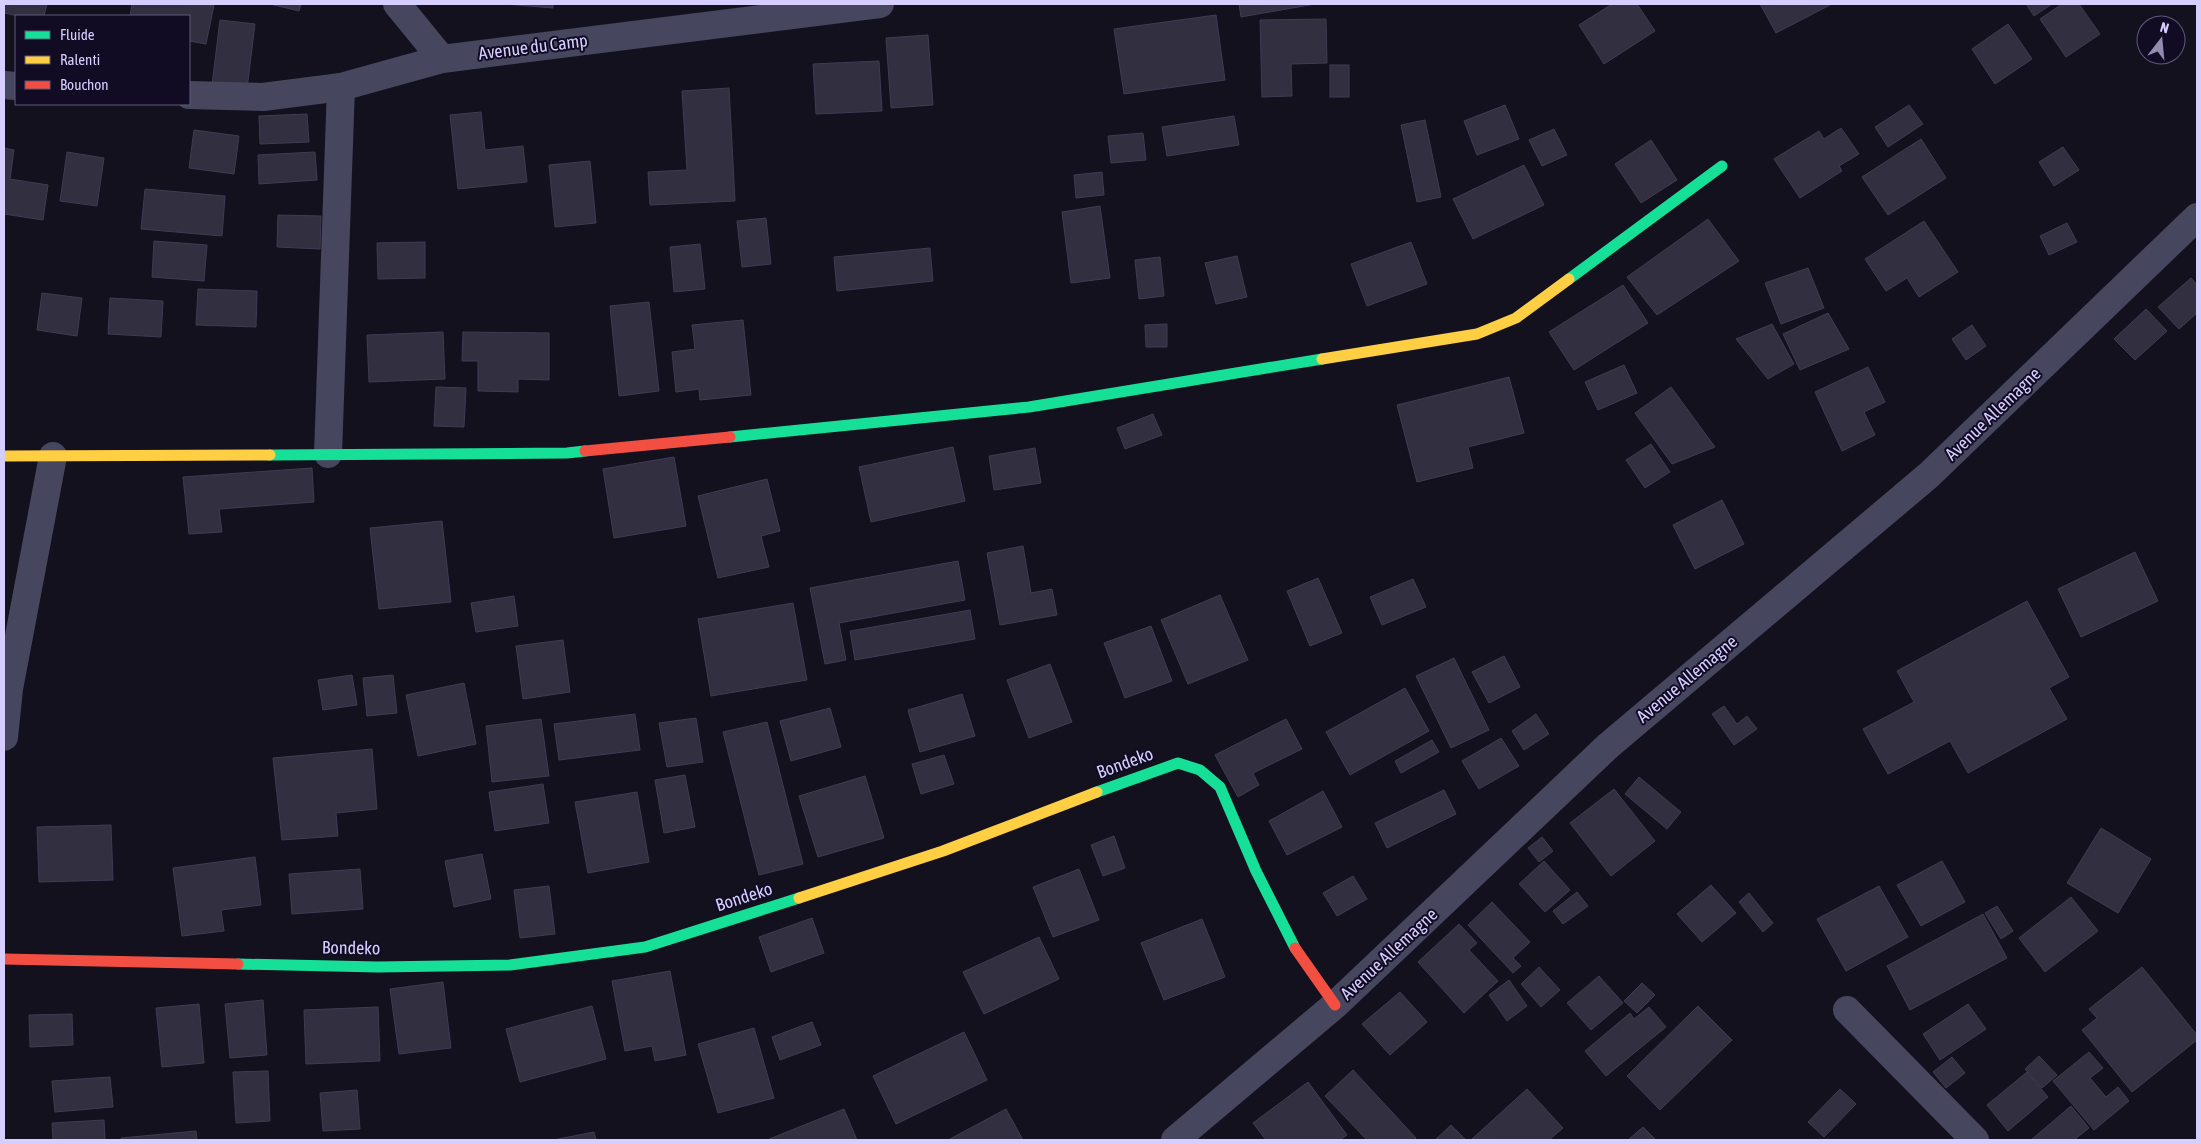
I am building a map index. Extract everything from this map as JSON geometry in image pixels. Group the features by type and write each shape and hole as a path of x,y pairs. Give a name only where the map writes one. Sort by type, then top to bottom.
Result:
{"street":[{"path":"396,4 442,59"},
{"name":"Avenue du Camp","path":"190,95 263,97 341,87 442,59 880,4"},
{"path":"328,454 341,87"},
{"path":"4,456 567,453 1029,407 1477,334 1516,318 1722,166"},
{"name":"Avenue Allemagne","path":"1176,1140 1335,1004 1608,746 1929,475 2197,217"},
{"path":"4,738 9,689 53,456"},
{"name":"Bondeko","path":"4,959 378,967 510,965 646,947 943,851 1124,781 1178,763 1200,770 1220,787 1256,871 1294,947 1335,1004"},
{"path":"1847,1010 1975,1140"}],"building":[{"path":"4,4 47,4 44,15 15,15 4,13"},
{"path":"132,4 214,5 206,44 190,41 190,15 130,15"},
{"path":"270,4 301,4 299,11"},
{"path":"505,4 553,4 553,8"},
{"path":"1239,4 1315,4 1241,17"},
{"path":"1612,4 1637,4 1655,31 1604,64 1579,25"},
{"path":"1760,4 1832,4 1776,33"},
{"path":"2026,4 2052,4 2034,16"},
{"path":"2062,4 2079,4 2100,34 2066,57 2040,19"},
{"path":"1216,15 1225,80 1124,94 1114,29"},
{"path":"1326,19 1327,63 1291,64 1292,96 1262,97 1260,20"},
{"path":"220,20 255,24 247,89 212,85"},
{"path":"2008,24 2032,59 1995,84 1972,49"},
{"path":"928,35 933,105 891,108 886,38"},
{"path":"879,61 882,111 816,114 813,64"},
{"path":"1330,65 1349,65 1349,97 1330,97"},
{"path":"729,88 735,201 650,205 648,172 687,170 682,91"},
{"path":"1505,105 1519,139 1477,155 1464,121"},
{"path":"1909,105 1923,124 1888,147 1875,127"},
{"path":"481,112 485,150 523,146 527,182 458,189 450,115"},
{"path":"307,114 309,142 260,144 259,116"},
{"path":"1234,116 1239,145 1167,156 1162,127"},
{"path":"1425,120 1441,197 1417,202 1401,125"},
{"path":"1841,128 1859,154 1839,166 1842,171 1800,198 1774,159 1819,131 1824,139"},
{"path":"1554,129 1567,155 1542,166 1529,140"},
{"path":"194,130 239,136 234,174 189,168"},
{"path":"1143,133 1146,160 1111,163 1108,136"},
{"path":"1921,139 1946,178 1888,215 1862,177"},
{"path":"1651,140 1677,180 1641,203 1615,164"},
{"path":"2063,147 2079,170 2054,186 2039,162"},
{"path":"4,148 14,150 10,179 48,185 43,220 4,214"},
{"path":"67,152 104,158 97,206 60,201"},
{"path":"315,152 317,180 259,184 258,155"},
{"path":"590,161 596,223 555,227 549,165"},
{"path":"1524,165 1544,205 1473,239 1453,199"},
{"path":"1102,172 1104,195 1076,198 1074,175"},
{"path":"145,189 225,196 222,236 141,229"},
{"path":"1100,206 1110,278 1071,283 1062,212"},
{"path":"278,215 321,216 320,249 277,247"},
{"path":"766,218 771,264 742,267 737,221"},
{"path":"1708,219 1739,261 1657,315 1627,277"},
{"path":"1924,221 1958,272 1919,297 1907,278 1886,291 1865,259"},
{"path":"2067,223 2077,242 2049,255 2040,236"},
{"path":"154,241 207,245 204,281 152,277"},
{"path":"425,242 425,278 378,279 377,243"},
{"path":"1411,242 1427,284 1367,306 1351,264"},
{"path":"700,244 705,289 674,292 670,247"},
{"path":"930,248 933,281 837,291 834,257"},
{"path":"1237,256 1247,297 1216,304 1205,263"},
{"path":"1160,257 1164,296 1139,299 1135,260"},
{"path":"1808,268 1824,308 1781,324 1765,283"},
{"path":"2191,278 2197,285 2197,313 2179,329 2158,307"},
{"path":"1623,285 1648,323 1574,370 1549,332"},
{"path":"198,289 257,291 256,327 196,325"},
{"path":"42,293 82,298 77,336 37,330"},
{"path":"110,298 163,301 161,337 108,334"},
{"path":"649,302 659,391 619,396 610,306"},
{"path":"2146,309 2167,331 2135,360 2114,339"},
{"path":"1828,313 1849,349 1800,370 1783,334"},
{"path":"743,320 751,395 700,400 699,389 676,392 672,352 695,349 692,325"},
{"path":"1167,324 1167,347 1146,347 1145,325"},
{"path":"1772,324 1794,364 1768,379 1736,339"},
{"path":"1972,325 1986,346 1966,360 1952,339"},
{"path":"443,332 445,379 369,382 367,335"},
{"path":"463,332 549,333 549,380 518,379 518,392 478,391 478,361 462,361"},
{"path":"1624,365 1637,393 1598,410 1585,382"},
{"path":"1868,367 1885,402 1864,412 1875,435 1842,451 1815,392"},
{"path":"1509,377 1524,433 1468,447 1473,468 1417,482 1397,405"},
{"path":"436,387 466,388 464,427 434,426"},
{"path":"1671,387 1715,447 1672,464 1635,413"},
{"path":"1153,414 1162,435 1125,449 1117,428"},
{"path":"1651,444 1670,472 1645,488 1626,460"},
{"path":"953,447 965,501 871,522 859,467"},
{"path":"1035,448 1041,483 994,490 989,456"},
{"path":"674,457 686,526 614,538 603,469"},
{"path":"312,468 314,502 219,509 222,532 189,534 183,477"},
{"path":"767,479 780,531 761,536 769,567 718,578 698,496"},
{"path":"1722,500 1744,544 1695,569 1673,525"},
{"path":"442,521 451,602 379,609 370,528"},
{"path":"1023,546 1031,593 1052,589 1057,615 1000,625 987,553"},
{"path":"2135,552 2158,601 2081,637 2058,589"},
{"path":"958,561 965,600 839,623 846,660 825,664 810,588"},
{"path":"1318,578 1342,633 1310,646 1287,591"},
{"path":"1413,579 1426,607 1382,625 1370,597"},
{"path":"1220,595 1248,660 1188,684 1161,620"},
{"path":"514,596 518,626 476,632 471,603"},
{"path":"2027,601 2069,677 2049,688 2067,719 1968,773 1950,741 1888,774 1863,729 1914,702 1897,671"},
{"path":"793,603 807,680 711,696 698,619"},
{"path":"970,610 975,639 855,660 850,631"},
{"path":"1151,626 1172,681 1125,698 1104,643"},
{"path":"563,640 570,692 523,699 516,646"},
{"path":"1504,656 1520,687 1489,703 1472,672"},
{"path":"1454,658 1489,730 1451,748 1416,676"},
{"path":"1050,664 1072,722 1029,738 1007,680"},
{"path":"352,675 357,705 323,710 318,680"},
{"path":"393,675 397,713 367,716 363,678"},
{"path":"464,683 476,744 418,756 406,695"},
{"path":"1405,688 1429,731 1350,775 1326,732"},
{"path":"962,694 975,736 920,752 908,710"},
{"path":"1724,706 1737,724 1747,716 1757,729 1734,745 1712,714"},
{"path":"830,708 841,747 791,761 780,721"},
{"path":"635,714 640,750 559,760 554,724"},
{"path":"1536,714 1549,734 1524,750 1512,731"},
{"path":"696,718 703,762 667,767 659,723"},
{"path":"541,719 549,776 492,782 486,726"},
{"path":"1286,719 1302,749 1253,773 1259,785 1238,797 1215,755"},
{"path":"767,722 803,864 759,875 723,732"},
{"path":"1501,738 1519,766 1479,789 1462,761"},
{"path":"1432,740 1439,752 1401,773 1395,761"},
{"path":"372,749 377,809 336,813 338,836 282,840 273,758"},
{"path":"944,755 954,784 921,794 912,764"},
{"path":"685,775 695,827 664,833 655,780"},
{"path":"865,776 884,838 818,857 799,796"},
{"path":"1639,777 1681,812 1667,829 1625,794"},
{"path":"543,784 549,823 495,831 489,792"},
{"path":"1614,789 1655,841 1611,876 1570,823"},
{"path":"1444,790 1456,814 1387,848 1375,823"},
{"path":"1323,791 1342,827 1287,855 1269,821"},
{"path":"637,792 649,862 588,873 575,802"},
{"path":"111,825 113,880 39,882 37,827"},
{"path":"2101,828 2151,859 2118,913 2067,883"},
{"path":"1114,836 1125,868 1103,876 1091,845"},
{"path":"1542,837 1553,851 1539,862 1528,848"},
{"path":"482,854 491,899 454,907 445,861"},
{"path":"255,857 261,905 221,910 224,931 182,936 173,868"},
{"path":"1544,861 1570,890 1545,912 1519,884"},
{"path":"1942,861 1965,902 1921,926 1897,885"},
{"path":"360,869 363,909 292,914 289,874"},
{"path":"1079,869 1099,920 1053,937 1033,887"},
{"path":"1353,876 1367,899 1337,916 1323,893"},
{"path":"1711,885 1736,913 1702,942 1677,914"},
{"path":"549,886 555,934 520,938 514,890"},
{"path":"1879,886 1908,937 1846,971 1817,919"},
{"path":"1577,892 1588,906 1563,924 1553,911"},
{"path":"1749,893 1773,923 1763,932 1739,902"},
{"path":"2071,897 2098,931 2045,972 2019,938"},
{"path":"1492,902 1530,942 1513,958 1521,966 1513,973 1468,925"},
{"path":"1997,906 2013,931 2001,939 1985,913"},
{"path":"1983,914 2007,958 1910,1010 1887,966"},
{"path":"812,918 824,953 771,972 759,937"},
{"path":"1202,919 1225,977 1164,1000 1141,943"},
{"path":"1459,924 1477,943 1469,950 1498,981 1464,1013 1418,962"},
{"path":"1039,937 1059,979 984,1014 963,972"},
{"path":"1539,967 1560,990 1541,1007 1521,984"},
{"path":"2142,967 2197,1035 2197,1040 2132,1092 2082,1030 2097,1018 2089,1009"},
{"path":"670,971 686,1055 655,1061 652,1046 625,1051 612,981"},
{"path":"1599,976 1623,1003 1591,1030 1567,1003"},
{"path":"1509,980 1527,1006 1507,1021 1489,995"},
{"path":"443,982 451,1048 399,1054 390,989"},
{"path":"1642,983 1655,995 1637,1013 1624,1001"},
{"path":"1400,992 1427,1022 1390,1055 1362,1024"},
{"path":"263,1000 267,1055 230,1058 225,1004"},
{"path":"199,1004 204,1063 162,1067 156,1008"},
{"path":"1968,1004 1986,1029 1940,1060 1923,1034"},
{"path":"592,1006 606,1059 520,1082 506,1029"},
{"path":"1698,1006 1732,1040 1660,1110 1627,1076"},
{"path":"378,1007 380,1061 306,1064 304,1010"},
{"path":"1649,1007 1666,1027 1606,1076 1585,1051 1630,1013 1634,1019"},
{"path":"72,1014 73,1045 30,1047 29,1015"},
{"path":"812,1022 821,1045 780,1060 772,1037"},
{"path":"754,1028 774,1098 718,1113 698,1044"},
{"path":"964,1032 987,1080 896,1124 873,1076"},
{"path":"2089,1052 2103,1068 2090,1078 2106,1097 2118,1087 2129,1101 2094,1130 2053,1081"},
{"path":"2039,1056 2057,1075 2042,1088 2025,1069"},
{"path":"1952,1057 1965,1073 1946,1088 1933,1072"},
{"path":"1353,1070 1416,1138 1414,1140 1367,1140 1325,1096"},
{"path":"268,1071 270,1121 236,1123 233,1072"},
{"path":"2027,1072 2048,1097 2008,1131 1987,1105"},
{"path":"110,1077 113,1107 55,1112 52,1081"},
{"path":"1308,1082 1347,1135 1340,1140 1266,1140 1253,1123"},
{"path":"1527,1089 1563,1128 1549,1140 1472,1139"},
{"path":"1840,1089 1856,1104 1824,1137 1808,1122"},
{"path":"357,1090 360,1129 323,1131 320,1093"},
{"path":"2071,1106 2089,1128 2074,1140 2031,1140"},
{"path":"844,1109 857,1140 767,1140"},
{"path":"1006,1109 1023,1140 948,1140"},
{"path":"104,1120 105,1140 53,1140 52,1123"},
{"path":"1451,1125 1466,1140 1435,1140"},
{"path":"1643,1127 1656,1140 1628,1140"},
{"path":"196,1131 197,1140 121,1140 121,1138"},
{"path":"594,1132 596,1140 553,1140"}],"traffic: fast":[{"path":"1569,279 1722,166"},
{"path":"730,437 1029,407 1322,359"},
{"path":"270,455 567,453 585,451"},
{"path":"1097,792 1178,763 1200,770 1220,787 1256,871 1295,948"},
{"path":"238,964 378,967 510,965 645,947 799,898"}],"traffic: slow":[{"path":"1322,359 1477,334 1516,318 1569,279"},
{"path":"4,456 270,455"},
{"path":"799,898 943,851 1097,792"}],"traffic: jam":[{"path":"585,451 730,437"},
{"path":"1295,948 1335,1005"},
{"path":"4,959 238,964"}]}
